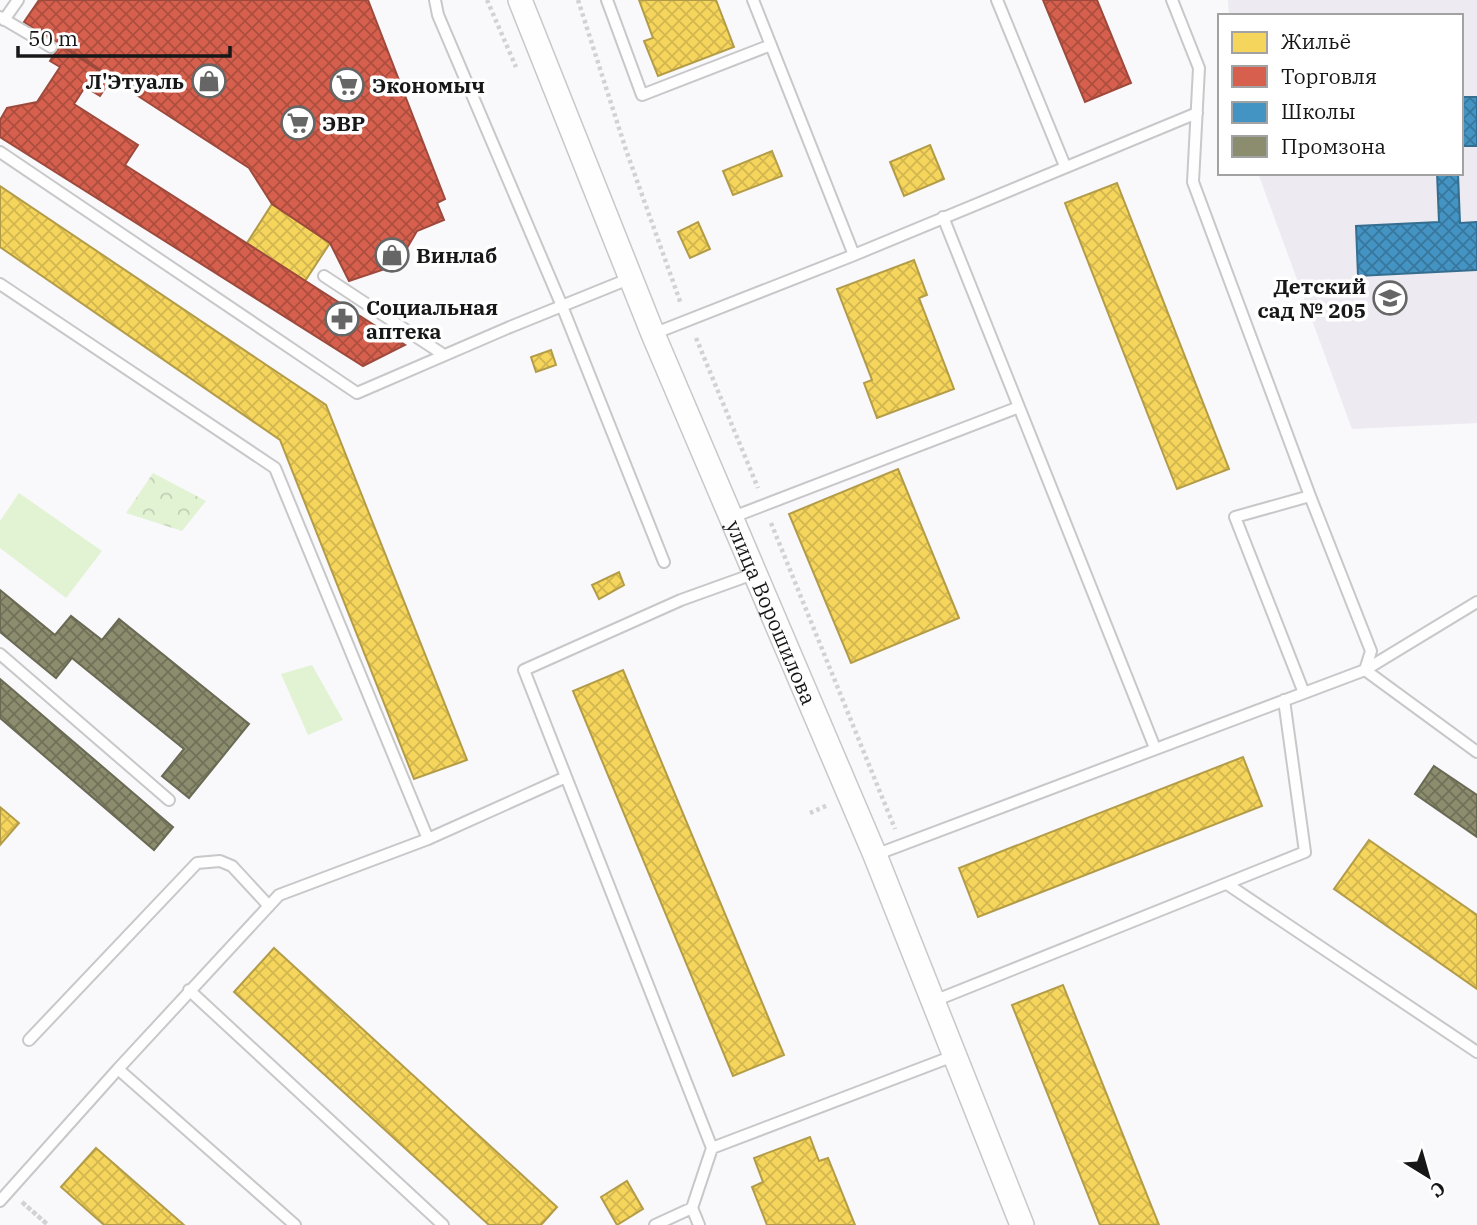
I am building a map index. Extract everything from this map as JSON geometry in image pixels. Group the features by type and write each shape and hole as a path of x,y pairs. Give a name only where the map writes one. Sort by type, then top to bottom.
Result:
{"street":[{"name":"улица Ворошилова","path":"520,0 653,334 875,855 1022,1225"}],"lane":[{"path":"18,0 2,19 51,47"},
{"path":"435,0 438,15 562,306 664,562"},
{"path":"607,0 642,95 771,45"},
{"path":"753,0 854,255"},
{"path":"997,0 1065,166"},
{"path":"1172,0 1199,68 1193,182 1371,651 1365,670"},
{"path":"653,334 854,255 1197,113"},
{"path":"0,152 358,393 631,278"},
{"path":"943,217 1155,748"},
{"path":"324,276 444,355"},
{"path":"0,284 275,468 428,839"},
{"path":"733,517 1019,407"},
{"path":"1304,693 1235,517 1310,496"},
{"path":"699,1225 692,1208 712,1149 524,670 681,600 756,573"},
{"path":"875,855 1365,670 1477,602"},
{"path":"0,654 169,800"},
{"path":"1365,670 1477,752"},
{"path":"934,1000 1305,852 1284,700"},
{"path":"0,1201 189,990 279,895 428,839 566,777"},
{"path":"29,1040 197,863 220,861 232,866 268,906"},
{"path":"1227,884 1477,1052"},
{"path":"189,990 443,1225"},
{"path":"712,1149 956,1055"},
{"path":"118,1069 295,1225"},
{"path":"655,1225 692,1208"}],"path":[{"path":"578,0 626,150 679,300"},
{"path":"810,813 831,804"},
{"path":"19,1199 48,1225"}],"shaded area":[{"name":"Детский сад № 205","path":"1228,0 1477,0 1477,423 1352,429 1259,175 1463,175 1463,14 1229,14"}],"green space":[{"path":"153,473 206,501 182,531 126,513"},
{"path":"19,493 102,551 66,598 0,548 0,521"},
{"path":"312,665 343,720 308,735 281,674"}],"building: Жильё":[{"path":"639,0 716,0 734,47 658,76 644,41 653,38"},
{"path":"930,145 944,179 904,196 890,162"},
{"path":"772,151 782,176 733,195 723,171"},
{"path":"1117,183 1229,469 1177,489 1065,203"},
{"path":"0,186 326,405 467,760 414,779 280,440 0,247"},
{"path":"272,204 330,243 305,281 247,243"},
{"path":"698,222 710,249 690,258 678,232"},
{"path":"914,260 927,295 919,298 954,389 877,418 864,383 872,380 837,289"},
{"path":"551,350 556,365 536,372 531,357"},
{"path":"898,469 959,618 851,663 789,514"},
{"path":"619,572 624,585 599,599 592,585"},
{"path":"623,670 784,1055 733,1076 573,691"},
{"path":"1243,757 1262,806 978,917 959,868"},
{"path":"0,807 19,823 0,845"},
{"path":"1369,840 1477,915 1477,989 1334,889"},
{"path":"274,948 557,1207 541,1225 489,1225 234,992"},
{"path":"1063,985 1159,1225 1100,1225 1012,1005"},
{"path":"810,1137 819,1161 828,1158 855,1225 767,1225 752,1187 763,1182 754,1158"},
{"path":"96,1148 184,1225 104,1225 61,1187"},
{"path":"627,1181 643,1209 617,1225 601,1197"}],"building: Торговля":[{"name":"ЭВР","path":"39,0 368,0 445,199 437,203 444,220 417,231 397,265 349,281 330,243 272,204 249,168 24,22"},
{"path":"1043,0 1097,0 1131,83 1085,102"},
{"path":"61,44 112,77 100,96 85,87 74,104 138,145 125,165 405,345 363,366 0,137 0,120 7,108 37,102 60,67 50,61"}],"building: Школы":[{"path":"1463,97 1477,97 1477,146 1463,146"},
{"name":"Детский сад № 205","path":"1437,175 1458,175 1460,223 1477,222 1477,270 1358,276 1356,226 1439,222"}],"building: Промзона":[{"path":"0,590 55,635 71,616 102,640 119,619 249,724 189,798 162,776 184,749 72,658 56,678 0,632"},
{"path":"0,679 173,827 154,850 0,718"},
{"path":"1434,766 1477,795 1477,837 1415,794"}],"place":[{"name":"Л'Этуаль","path":"209,81"},
{"name":"Экономыч","path":"347,85"},
{"name":"ЭВР","path":"298,123"},
{"name":"Винлаб","path":"392,255"},
{"name":"Детский сад № 205","path":"1390,298"},
{"name":"Социальная аптека","path":"342,319"}]}
